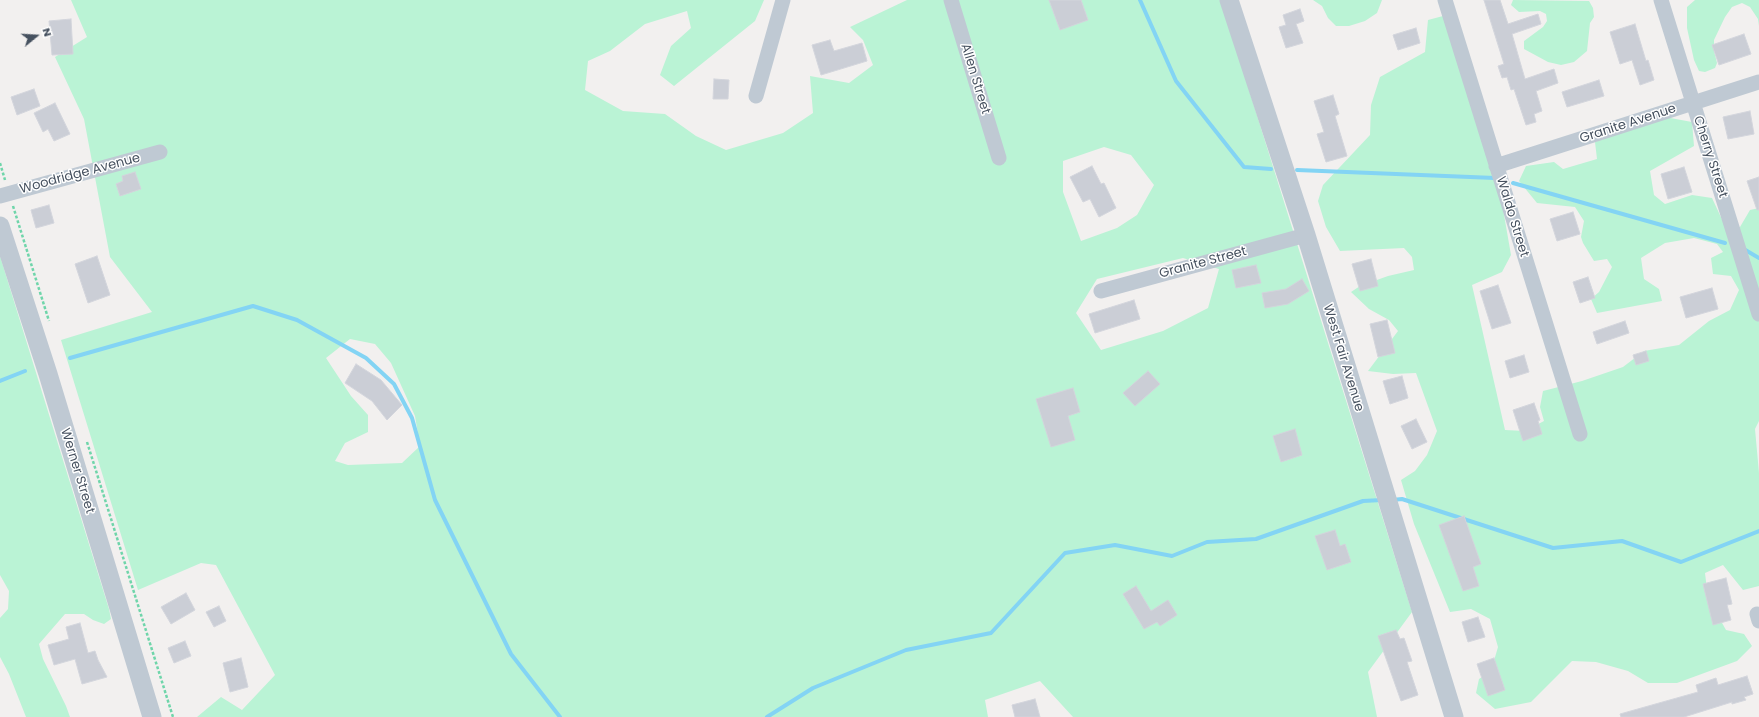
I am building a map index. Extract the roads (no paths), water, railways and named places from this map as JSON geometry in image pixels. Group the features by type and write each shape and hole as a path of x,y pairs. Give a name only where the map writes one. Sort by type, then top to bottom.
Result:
{"street":[{"path":"756,96 783,0"},
{"name":"Allen Street","path":"951,0 999,158"},
{"name":"West Fair Avenue","path":"1229,0 1306,235 1454,717"},
{"name":"Waldo Street","path":"1445,0 1580,434"},
{"name":"Cherry Street","path":"1661,0 1759,314"},
{"name":"Granite Avenue","path":"1496,166 1759,82"},
{"name":"Woodridge Avenue","path":"0,196 160,152"},
{"name":"Werner Street","path":"0,226 48,374 152,717"},
{"name":"Granite Street","path":"1101,291 1306,235"}],"waterway":[{"path":"1140,0 1176,81 1244,167 1271,169"},
{"path":"1297,170 1495,178"},
{"path":"1513,183 1725,243"},
{"path":"1742,248 1759,258"},
{"path":"70,358 253,306 297,320 366,358 394,384 412,418 435,500 511,654 560,717"},
{"path":"0,381 25,371"},
{"path":"1392,500 1402,499 1553,548 1622,541 1681,562 1759,531"},
{"path":"767,717 813,688 906,650 991,633 1065,553 1115,545 1172,556 1207,542 1256,539 1363,501 1382,500"}]}
